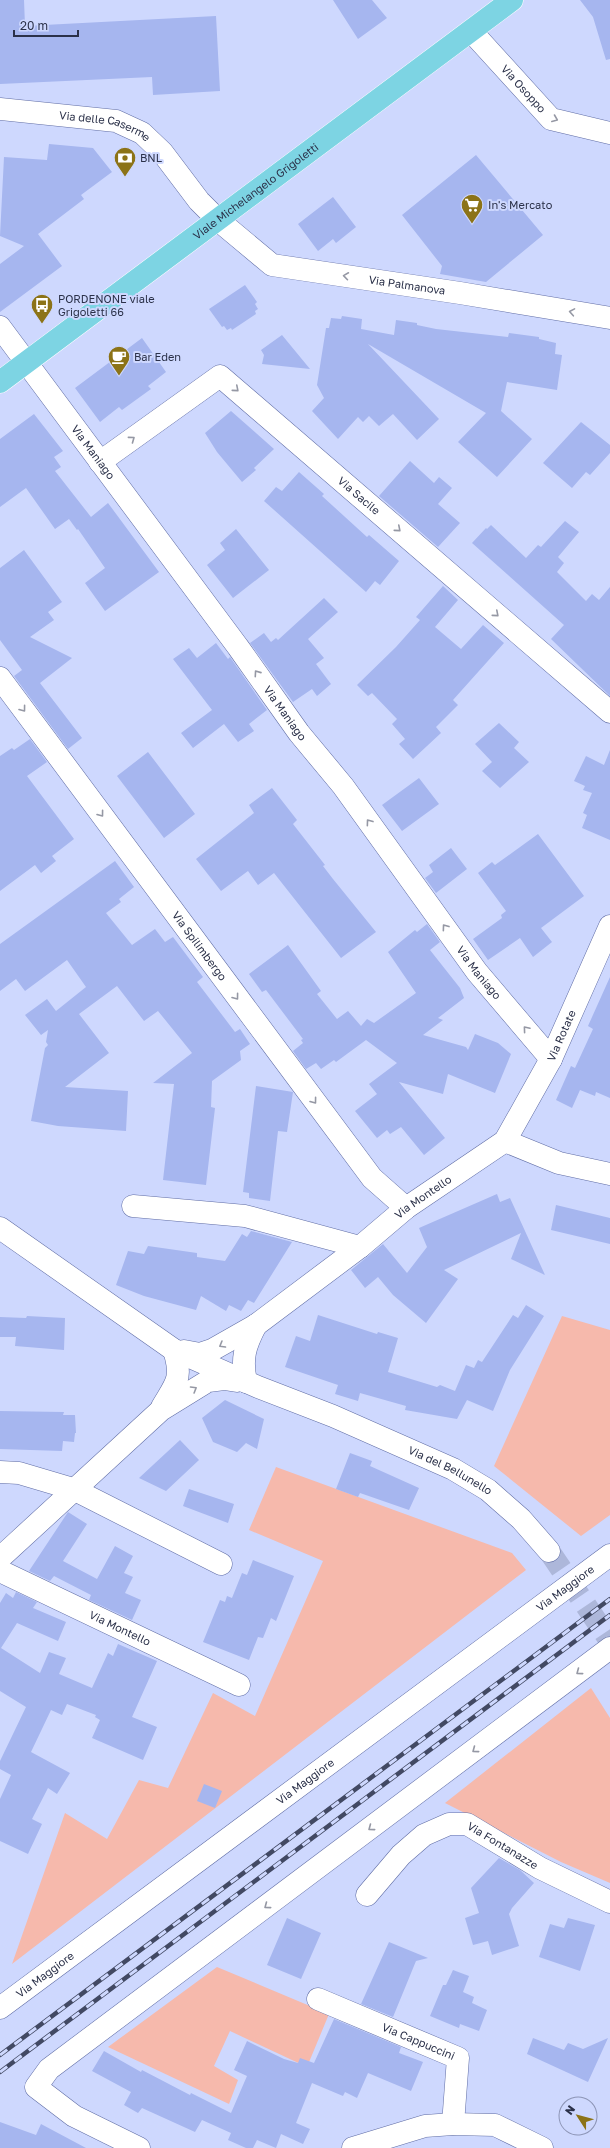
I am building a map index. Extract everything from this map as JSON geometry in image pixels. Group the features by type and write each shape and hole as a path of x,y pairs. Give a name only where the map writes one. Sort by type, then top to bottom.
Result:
{"main road":[{"name":"Viale Michelangelo Grigoletti","path":"0,382 512,0"}],"street":[{"name":"Via Osoppo","path":"471,31 551,119 610,133"},
{"name":"Via delle Caserme","path":"0,109 116,121 142,133 162,152 199,201 218,220"},
{"name":"Via Palmanova","path":"218,220 272,265 460,293 610,318"},
{"name":"Via Maniago","path":"0,327 25,363 224,628 299,733 343,786 477,972 551,1059"},
{"name":"Via Sacile","path":"100,462 220,376 610,712"},
{"name":"Via Spilimbergo","path":"0,678 372,1178 406,1208"},
{"name":"Via Rotate","path":"505,1141 551,1059 610,926"},
{"name":"Via Montello","path":"174,1350 200,1354 212,1350 256,1325 360,1247 406,1208 505,1141"},
{"path":"505,1141 559,1163 610,1174"},
{"path":"133,1206 245,1216 360,1247"},
{"path":"0,1228 174,1350 246,1382"},
{"path":"246,1382 244,1370 246,1345 256,1325"},
{"path":"160,1410 178,1380 179,1366 174,1350"},
{"path":"0,1558 160,1410 208,1381 224,1379 246,1382"},
{"name":"Via del Bellunello","path":"246,1382 333,1416 453,1469 488,1490 521,1519 549,1551"},
{"path":"0,1472 19,1473 73,1489 221,1564"},
{"name":"Via Maggiore","path":"0,2008 610,1555"},
{"name":"Via Montello","path":"0,1571 239,1685"},
{"path":"139,2148 74,2116 36,2087 49,2069 610,1648"},
{"name":"Via Fontanazze","path":"367,1895 400,1855 424,1835 449,1824 467,1824 540,1868 610,1902"},
{"name":"Via Cappuccini","path":"318,1999 458,2058 453,2124"},
{"path":"353,2148 425,2126 453,2124 495,2125 542,2148"}],"shaded area":[{"path":"562,1316 610,1330 610,1515 581,1536 494,1466"},
{"path":"276,1467 512,1553 526,1570 12,1964 65,1813 107,1839 139,1780 168,1788 213,1693 255,1716 323,1561 249,1530"},
{"path":"591,1688 610,1718 610,1883 561,1862 445,1803"},
{"path":"217,1967 329,2014 307,2067 230,2031 214,2066 238,2080 229,2104 108,2047"}],"building":[{"path":"0,0 24,0 25,26 216,16 220,91 153,95 152,77 0,84"},
{"path":"333,0 372,0 387,18 358,39"},
{"path":"580,0 610,0 610,59 606,60 593,17"},
{"path":"49,144 93,148 112,172 81,195 84,199 38,234 62,266 0,312 0,264 24,246 0,236 4,157 47,160"},
{"name":"In's Mercato","path":"476,155 543,235 486,282 440,274 442,266 402,215"},
{"path":"333,197 356,227 336,243 333,239 318,251 298,224"},
{"path":"245,285 257,302 255,304 258,309 255,311 256,314 232,330 231,328 227,330 224,326 222,327 209,309"},
{"path":"342,316 362,319 361,329 394,335 396,320 417,323 417,325 436,329 508,337 509,333 539,337 539,339 556,343 555,354 562,355 557,390 507,382 501,411 532,439 497,477 458,442 486,413 368,344 439,419 417,440 393,414 379,426 369,416 363,422 358,417 338,439 312,411 324,398 317,385 326,328 329,328 331,318 341,319"},
{"path":"282,335 310,369 262,364 264,355 261,350"},
{"path":"142,338 166,372 148,386 151,389 122,410 119,407 100,422 75,388"},
{"path":"231,411 274,449 254,468 256,470 242,482 217,452 205,433"},
{"path":"34,414 63,451 54,457 61,467 55,471 91,517 108,503 159,572 105,611 85,583 105,568 78,529 77,530 69,519 55,529 26,488 0,507 0,439"},
{"path":"581,422 610,445 610,453 590,475 586,472 572,488 543,463"},
{"path":"410,461 434,483 439,477 452,488 438,504 460,523 438,547 379,496"},
{"path":"299,472 324,494 322,496 367,537 369,535 399,561 380,585 375,581 366,592 264,501 276,487 282,491"},
{"path":"565,521 579,532 558,557 564,563 557,572 586,601 592,594 599,600 610,587 610,696 551,639 564,625 472,543 486,528 487,529 491,525 526,558 538,545 541,547"},
{"path":"236,529 269,570 233,598 207,565 225,550 220,543"},
{"path":"24,550 62,602 48,612 54,620 30,637 72,658 40,683 82,738 68,749 14,676 22,670 0,640 0,568"},
{"path":"443,586 458,600 435,627 461,649 483,625 504,643 453,700 458,705 436,727 441,733 413,759 399,744 405,739 392,724 397,719 372,693 368,696 357,685 396,647 420,620 416,617"},
{"path":"324,598 338,612 308,639 324,658 316,664 331,684 317,696 312,689 293,702 250,643 264,633 271,642 276,638 278,640"},
{"path":"216,643 228,659 230,657 267,710 249,724 254,731 238,742 224,724 193,748 181,733 212,710 173,659 189,648 197,658"},
{"path":"499,723 519,742 514,748 529,762 500,788 482,771 492,762 475,744"},
{"path":"30,739 47,762 27,776 74,839 52,856 56,861 41,873 35,865 0,891 0,756 12,748 14,750"},
{"path":"610,750 610,840 582,828 587,815 583,813 592,793 583,790 585,786 574,781 586,756 604,765"},
{"path":"148,752 195,814 164,838 117,776"},
{"path":"419,778 439,804 402,831 382,805"},
{"path":"272,788 297,820 293,824 325,865 323,866 376,932 341,958 274,873 258,885 248,871 221,891 196,859 254,813 249,805"},
{"path":"538,834 584,896 541,928 552,942 533,957 520,938 488,960 473,939 502,918 501,915 506,911 478,873 492,862 495,865"},
{"path":"451,848 467,869 436,893 425,878 433,872 429,865"},
{"path":"115,861 134,887 119,899 121,902 106,913 132,945 155,929 165,942 173,937 203,977 197,982 235,1032 240,1029 250,1044 240,1051 241,1060 212,1081 211,1107 215,1108 206,1185 163,1180 174,1084 153,1083 192,1053 158,1011 144,1021 117,986 79,1014 109,1053 65,1087 128,1091 126,1131 58,1126 31,1121 45,1048 48,1045 46,1042 48,1030 41,1035 25,1015 47,999 56,1011 86,987 67,960 25,991 16,979 0,991 0,944"},
{"path":"427,924 440,942 430,950 460,988 464,998 438,1018 443,1020 423,1035 466,1047 468,1050 475,1034 498,1043 511,1054 495,1093 448,1074 443,1094 399,1082 445,1138 424,1155 401,1127 390,1134 387,1130 377,1138 355,1111 377,1094 369,1084 397,1063 366,1040 336,1062 334,1060 321,1069 316,1063 306,1069 293,1051 303,1043 301,1040 303,1039 266,990 262,992 249,974 288,945 321,991 317,994 337,1019 348,1011 361,1026 367,1019 374,1023 416,993 388,952 415,930 417,932"},
{"path":"610,977 610,1098 596,1092 595,1096 580,1090 572,1108 556,1100 571,1066 575,1068 593,1029 588,1026"},
{"path":"256,1086 293,1092 287,1132 278,1131 270,1201 249,1198 249,1193 243,1192"},
{"path":"497,1194 500,1202 510,1198 545,1275 511,1259 521,1233 444,1270 458,1279 426,1323 393,1295 378,1277 365,1288 351,1270 383,1244 407,1273 427,1247 419,1228"},
{"path":"556,1205 610,1218 610,1244 551,1230"},
{"path":"251,1231 292,1242 254,1303 248,1300 241,1311 229,1305 226,1311 201,1296 196,1310 144,1296 116,1285 128,1251 144,1254 148,1246 197,1253 197,1257 225,1261 242,1234 247,1237"},
{"path":"526,1305 544,1316 510,1370 493,1411 467,1400 457,1419 405,1410 406,1406 360,1393 358,1401 335,1394 338,1385 285,1367 296,1336 310,1341 318,1315 377,1334 378,1332 398,1338 388,1372 437,1387 440,1385 455,1391 466,1365 474,1368 478,1360 482,1362 513,1315 518,1318"},
{"path":"27,1316 65,1318 64,1350 15,1346 16,1337 0,1337 0,1317 26,1318"},
{"path":"225,1400 264,1419 257,1449 246,1443 237,1452 213,1442 202,1418"},
{"path":"0,1411 64,1412 63,1415 75,1415 76,1433 74,1442 63,1441 62,1451 0,1449"},
{"path":"180,1440 199,1460 166,1491 139,1478"},
{"path":"350,1453 372,1461 370,1466 419,1488 409,1510 360,1493 358,1497 336,1489"},
{"path":"189,1489 234,1504 228,1523 183,1506"},
{"path":"68,1512 87,1524 63,1561 97,1579 115,1546 133,1556 124,1573 133,1577 125,1593 141,1600 132,1620 89,1600 91,1595 54,1576 50,1581 29,1571"},
{"path":"253,1560 294,1576 276,1621 271,1618 263,1638 258,1637 249,1660 203,1642 220,1600 225,1602 227,1596 232,1598 242,1573 247,1575"},
{"path":"16,1592 37,1602 33,1608 66,1622 58,1641 17,1623 1,1648 40,1673 49,1652 66,1658 59,1674 92,1688 108,1653 113,1656 118,1644 157,1661 132,1717 157,1727 143,1760 92,1738 100,1720 95,1717 96,1715 67,1704 62,1715 51,1710 31,1752 70,1773 57,1794 48,1788 32,1819 42,1824 28,1854 0,1841 0,1799 11,1775 0,1769 0,1761 26,1707 0,1691 0,1603 6,1593 13,1598"},
{"path":"204,1784 222,1791 215,1808 197,1801"},
{"path":"499,1858 520,1870 534,1883 512,1908 509,1914 519,1946 492,1955 488,1941 473,1945 465,1918 479,1913 471,1888"},
{"path":"287,1918 321,1933 301,1979 267,1965"},
{"path":"568,1918 595,1925 580,1971 539,1957 550,1924 564,1928"},
{"path":"389,1942 428,1958 416,1961 393,2017 361,2004"},
{"path":"453,1970 469,1976 463,1992 474,1997 472,2003 487,2010 479,2031 460,2024 459,2028 430,2016 443,1985 446,1985"},
{"path":"334,2019 401,2047 399,2053 423,2062 411,2091 368,2073 357,2098 345,2092 343,2096 312,2083 296,2123 310,2129 303,2144 281,2134 276,2148 257,2140 253,2148 246,2148 228,2140 231,2133 202,2120 195,2132 142,2108 138,2113 124,2105 131,2092 92,2071 104,2051 141,2072 142,2070 190,2095 191,2093 231,2113 247,2076 234,2070 247,2041 284,2059 298,2063 300,2058 314,2063"},
{"path":"533,2038 564,2050 568,2043 583,2049 608,2038 588,2082 527,2054"},
{"path":"0,2122 36,2135 41,2124 86,2148 0,2148"}],"tunnel":[{"path":"549,1551 610,1641"}],"railway":[{"path":"0,2055 610,1599"},
{"path":"0,2072 610,1615"}],"place":[{"name":"BNL","path":"125,178"},
{"name":"In's Mercato","path":"472,224"},
{"name":"PORDENONE viale Grigoletti 66","path":"42,324"},
{"name":"Bar Eden","path":"119,376"}]}
